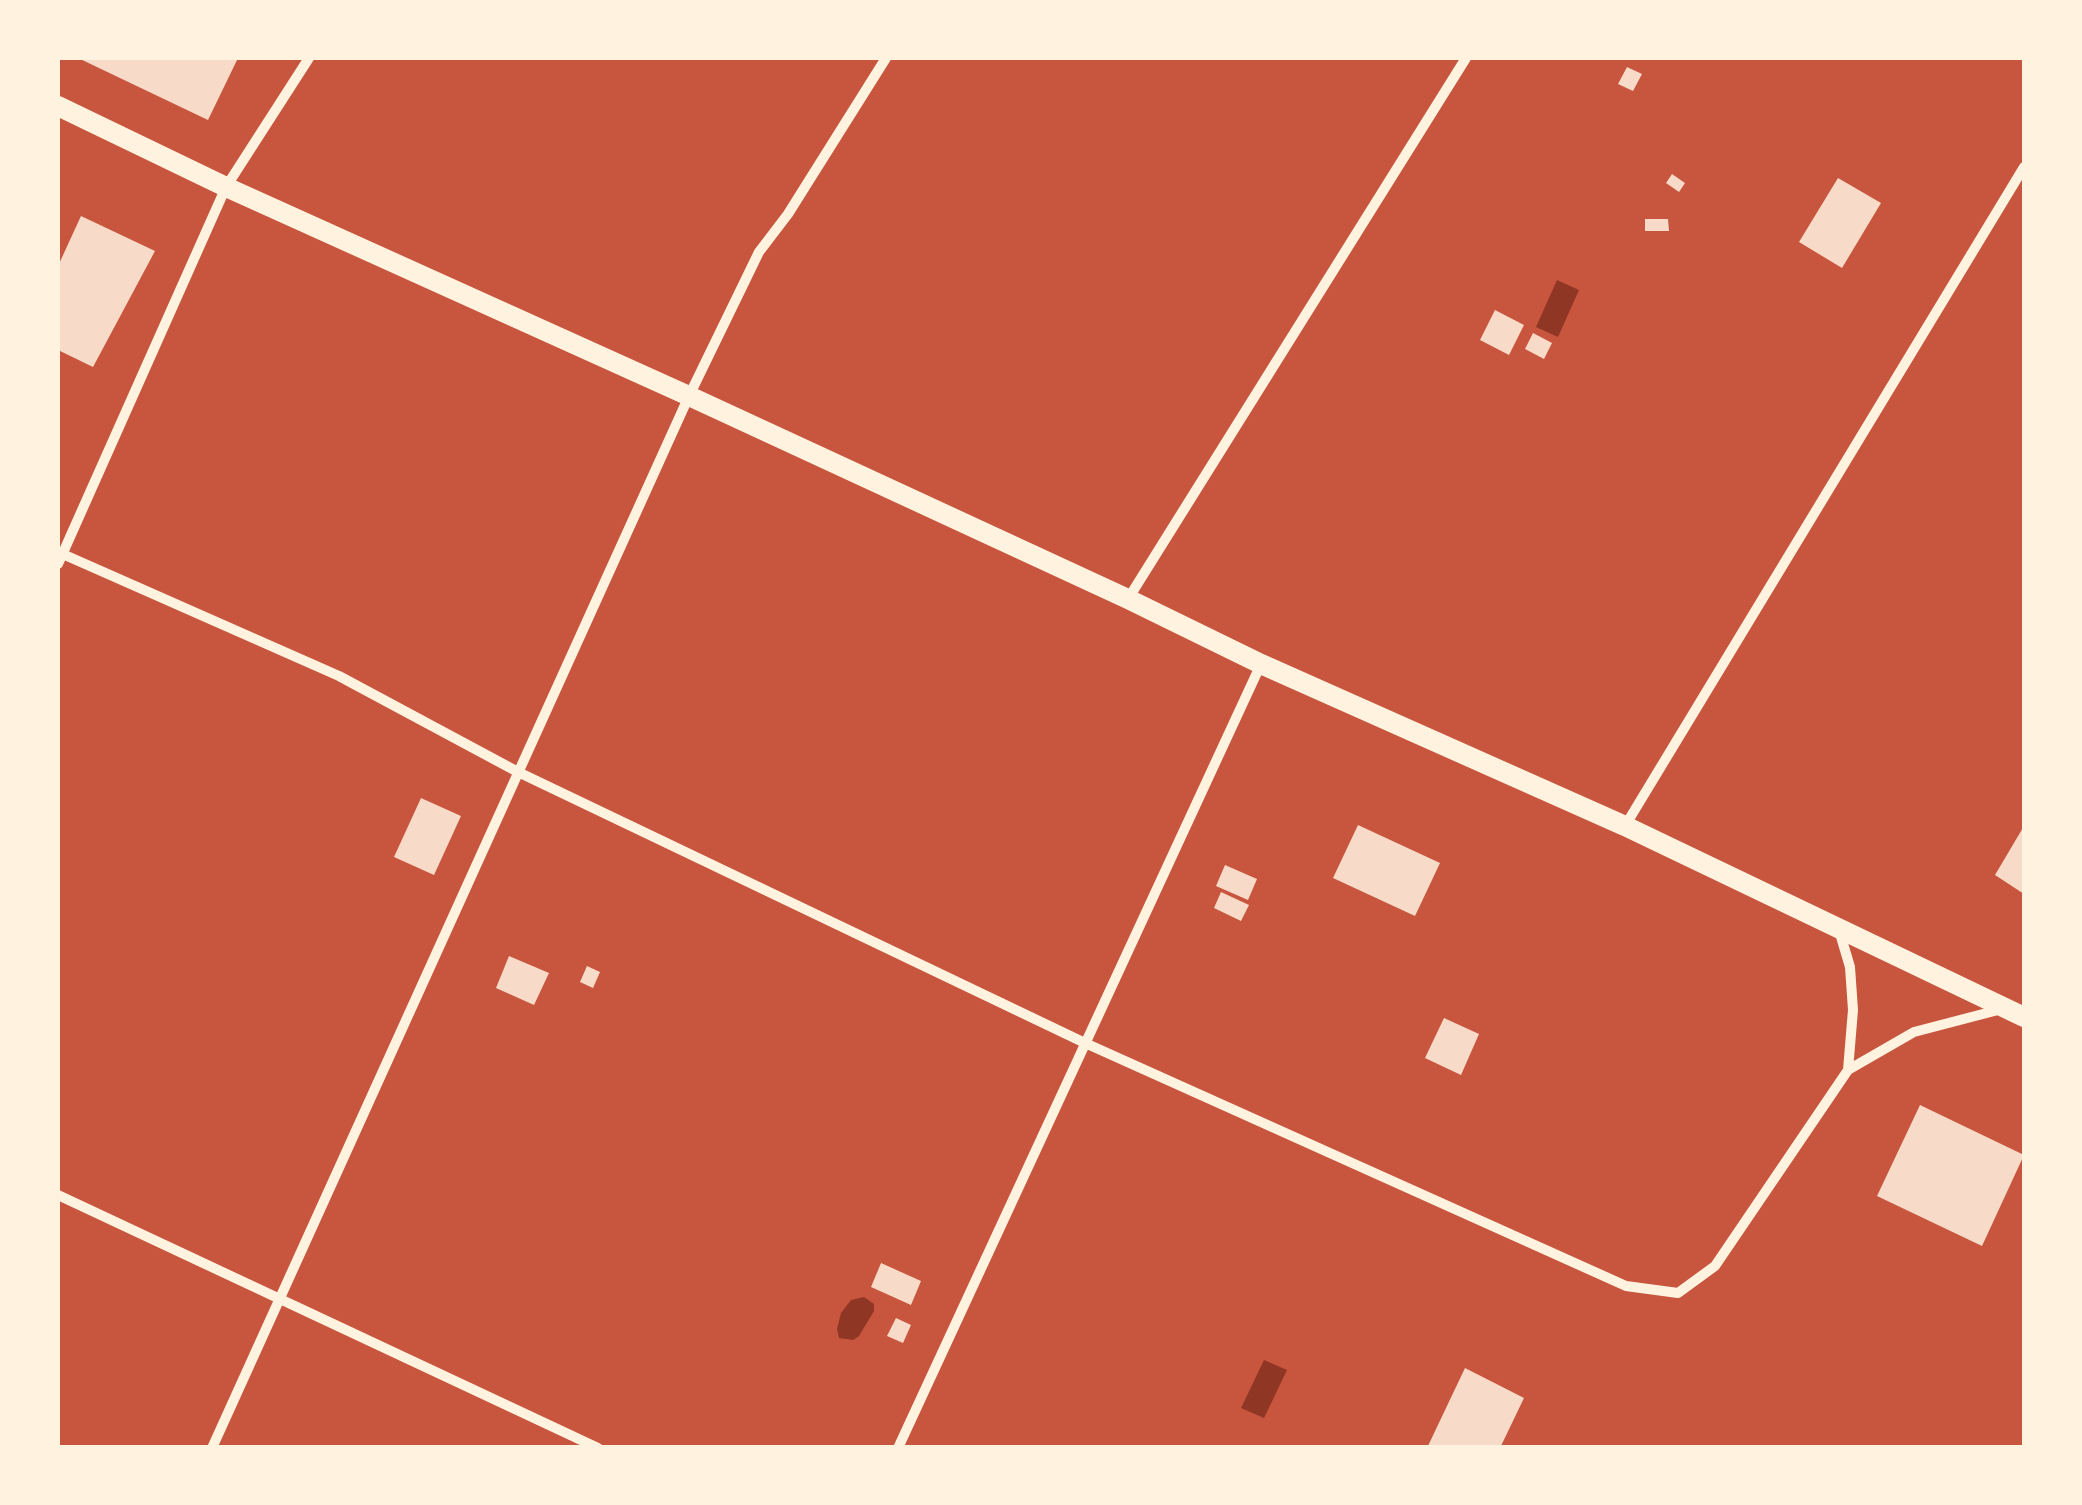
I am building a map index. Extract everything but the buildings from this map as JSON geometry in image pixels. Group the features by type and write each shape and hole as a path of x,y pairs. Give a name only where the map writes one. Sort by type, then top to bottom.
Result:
{"main road":[{"path":"58,106 226,187 1128,599 1261,664 1625,826 2015,1013"}],"street":[{"path":"309,58 226,187 59,557 339,676 518,772 1085,1043 1626,1286 1678,1293 1714,1266 1848,1070 1914,1032 2015,1013"},
{"path":"212,1448 689,396 759,252 788,214 886,58"},
{"path":"1128,599 1466,58"},
{"path":"1625,826 2024,167"},
{"path":"898,1448 1261,664"},
{"path":"1839,930 1850,968 1853,1010 1848,1070"},
{"path":"58,1195 598,1448"}],"shaded area":[{"path":"1557,280 1579,290 1558,337 1536,327"},
{"path":"864,1297 874,1304 874,1311 859,1336 853,1340 839,1338 841,1313 851,1300"},
{"path":"1264,1360 1287,1370 1264,1418 1241,1408"}]}
